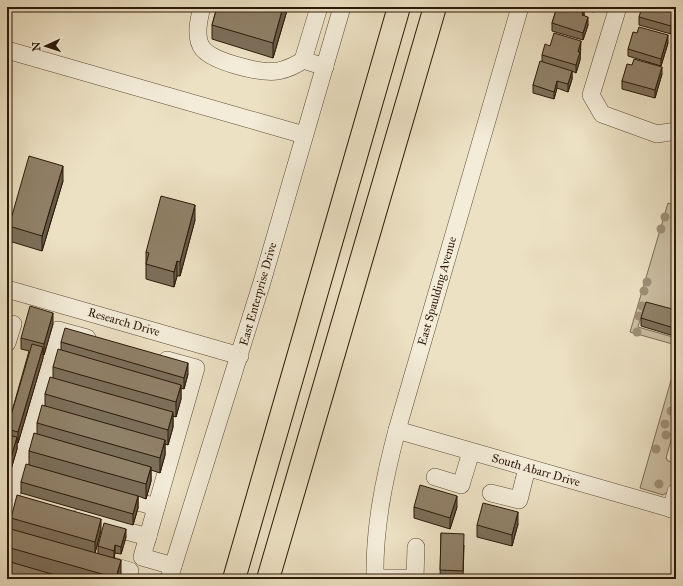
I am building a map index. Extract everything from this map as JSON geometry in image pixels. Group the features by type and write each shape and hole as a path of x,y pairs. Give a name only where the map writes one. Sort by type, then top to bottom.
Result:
{"highway":[{"path":"234,579 399,7"},
{"path":"268,579 435,7"}],"street":[{"path":"202,7 198,21 198,34 202,48 218,60 260,71 277,71 292,67 303,60 319,7"},
{"name":"East Enterprise Drive","path":"171,573 240,356 342,7"},
{"name":"East Spaulding Avenue","path":"375,579 376,541 379,512 384,480 396,430 520,7"},
{"path":"618,7 591,95 602,114 657,134 676,131"},
{"path":"7,50 304,136"},
{"path":"303,60 324,67"},
{"name":"Research Drive","path":"7,289 240,356"},
{"path":"7,344 12,324"},
{"path":"14,503 26,471 59,359 58,330 104,343"},
{"path":"150,356 196,368 181,394 156,478 156,507 142,557 171,573"},
{"name":"South Abarr Drive","path":"396,430 674,509"},
{"path":"435,477 461,485 471,452"},
{"path":"491,493 519,500 527,468"},
{"path":"103,492 156,507"},
{"path":"674,509 676,492"},
{"path":"64,514 148,537"},
{"path":"375,579 416,578 416,547"},
{"path":"84,558 130,571 128,579"}],"shaded area":[{"path":"668,203 676,206 676,312 645,303 638,327 676,338 676,345 630,332"},
{"path":"676,363 676,423 666,458 668,461 676,463 676,469 670,491 663,495 640,488"}],"building":[{"path":"217,7 283,7 273,43 212,25"},
{"path":"557,7 584,8 582,15 588,17 583,33 552,23"},
{"path":"642,7 676,7 671,26 639,17"},
{"path":"639,27 668,35 661,59 628,49 633,32 637,33"},
{"path":"554,33 581,41 578,52 580,52 576,65 542,55 545,44 550,46"},
{"path":"634,59 662,67 655,90 622,81 627,64 632,65"},
{"path":"540,61 572,71 568,84 557,81 554,92 533,85"},
{"path":"29,156 63,166 42,236 9,226"},
{"path":"161,196 195,205 180,262 177,261 174,272 146,264 149,253 146,252"},
{"path":"646,302 676,310 676,322 674,328 641,318"},
{"path":"30,306 53,313 44,344 21,338"},
{"path":"65,328 188,363 184,378 61,342"},
{"path":"32,344 43,347 18,432 7,429"},
{"path":"58,349 181,385 176,402 53,367"},
{"path":"50,377 173,412 168,430 45,394"},
{"path":"42,405 165,440 160,458 37,423"},
{"path":"34,433 151,467 146,484 29,451"},
{"path":"7,435 17,437 7,471"},
{"path":"26,464 138,496 133,514 21,482"},
{"path":"420,485 457,496 450,518 414,507"},
{"path":"17,495 101,519 95,542 11,518"},
{"path":"483,503 518,512 512,535 477,525"},
{"path":"104,523 126,529 121,547 115,545 114,551 98,546"},
{"path":"7,528 121,560 116,578 7,547"},
{"path":"441,533 464,534 463,571 440,570"},
{"path":"7,561 69,579 23,579 7,574"}]}
